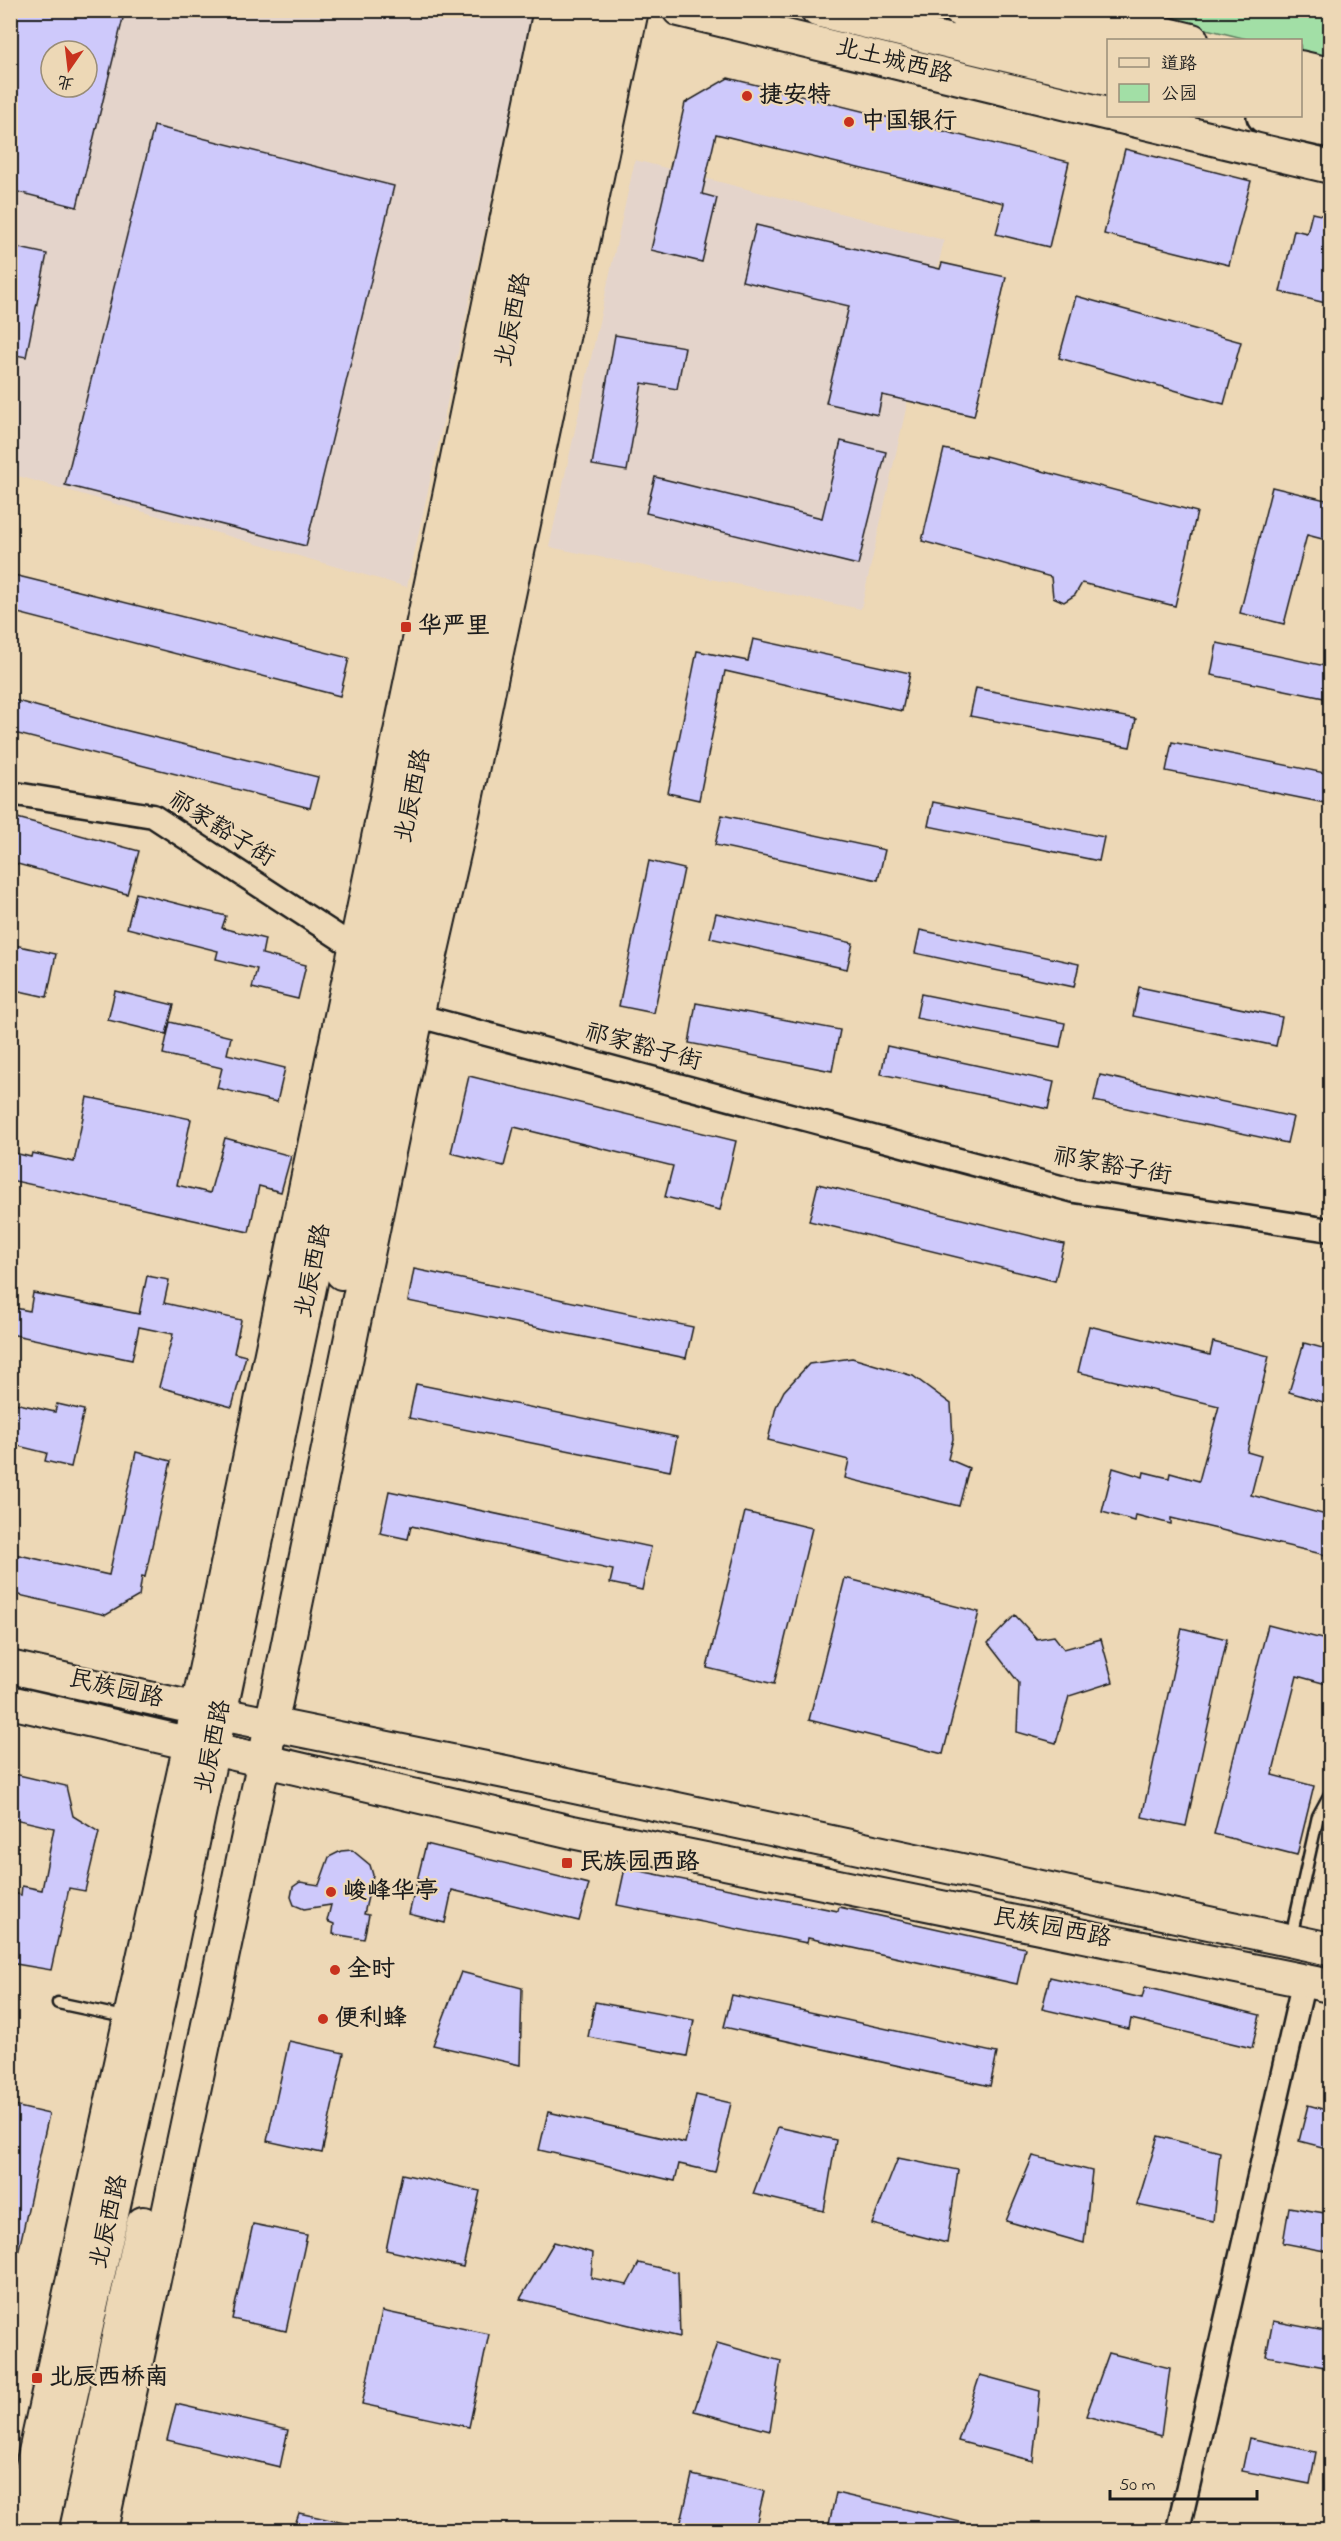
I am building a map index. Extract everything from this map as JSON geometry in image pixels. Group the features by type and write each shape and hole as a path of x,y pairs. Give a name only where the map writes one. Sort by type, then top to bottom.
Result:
{"main road":[{"name":"北辰西路","path":"367,956 550,10"},
{"name":"北辰西路","path":"41,2530 143,2020 367,956 579,10"},
{"name":"北辰西路","path":"101,2530 105,2453 177,2063 263,1723 405,1012 461,823 562,272 602,10"},
{"name":"北辰西路","path":"562,272 632,10"},
{"name":"北土城西路","path":"679,10 1107,114"},
{"name":"北土城西路","path":"818,10 1107,79"},
{"path":"960,10 1107,46"},
{"path":"1068,10 1188,39"},
{"path":"1302,67 1330,74"},
{"path":"1302,92 1330,99"},
{"path":"1120,117 1330,167"},
{"path":"1268,117 1330,131"},
{"name":"民族园路","path":"10,1667 263,1723"},
{"name":"民族园路","path":"10,1702 255,1758"},
{"name":"民族园西路","path":"263,1723 505,1772 1330,1948"},
{"name":"北辰西路","path":"76,2530 105,2453 211,2005 255,1758"},
{"name":"民族园西路","path":"255,1758 572,1832 1317,1983"},
{"path":"177,2063 211,2005"},
{"name":"北辰西路","path":"18,2530 46,2401 143,2020"},
{"path":"46,2401 55,2463"}],"street":[{"name":"祁家豁子街","path":"10,793 153,816 367,956"},
{"path":"367,956 405,1012"},
{"name":"祁家豁子街","path":"405,1012 1075,1191 1330,1230"},
{"path":"1178,2530 1317,1983"}],"lane":[{"path":"1290,1940 1318,1816 1330,1794"},
{"path":"58,2003 143,2020"}],"shaded area":[{"path":"517,10 532,14 407,587 11,474 10,11"},
{"path":"635,160 944,240 861,609 549,547"}],"green space":[{"path":"1133,11 1330,11 1330,61 1302,53 1302,39 1247,39"}],"building":[{"path":"10,10 125,10 77,207 10,190"},
{"path":"728,78 1069,162 1049,247 996,234 1004,203 716,134 702,194 717,198 702,262 651,250 685,103"},
{"path":"154,126 394,186 306,546 65,485"},
{"path":"1125,149 1251,181 1229,265 1104,234"},
{"path":"1312,213 1330,217 1330,304 1280,292 1294,230 1307,233"},
{"path":"756,225 940,269 942,263 1006,277 974,416 882,395 878,415 826,403 849,306 742,281"},
{"path":"10,246 47,254 26,357 10,354"},
{"path":"1076,296 1241,342 1224,404 1059,358"},
{"path":"615,335 685,347 677,389 642,383 627,471 592,465"},
{"path":"841,441 886,452 858,565 646,513 655,477 822,518"},
{"path":"944,449 985,458 985,456 1197,512 1175,606 1082,583 1075,595 1064,602 1053,597 1051,577 922,541"},
{"path":"1272,487 1330,501 1330,541 1307,535 1284,624 1240,613"},
{"path":"10,574 349,658 340,696 10,611"},
{"path":"753,639 910,673 902,711 725,671 699,800 668,793 697,651 748,661"},
{"path":"1217,643 1330,667 1329,699 1211,675"},
{"path":"976,688 1136,719 1130,747 970,716"},
{"path":"10,699 116,728 318,777 310,808 10,732"},
{"path":"1172,742 1330,774 1330,804 1166,771"},
{"path":"933,802 1104,837 1099,861 928,826"},
{"path":"722,815 885,850 878,880 715,845"},
{"path":"10,816 139,851 127,894 10,862"},
{"path":"649,861 684,869 654,1013 619,1006"},
{"path":"136,893 226,916 222,928 265,939 262,954 306,965 298,999 252,988 257,969 216,959 218,951 127,928"},
{"path":"716,913 853,943 847,969 710,938"},
{"path":"920,930 1079,964 1074,987 915,953"},
{"path":"10,944 56,954 47,997 10,989"},
{"path":"1139,987 1282,1017 1276,1046 1133,1016"},
{"path":"115,991 174,1005 166,1034 108,1020"},
{"path":"921,994 1065,1023 1060,1047 916,1018"},
{"path":"696,1003 840,1030 832,1071 689,1043"},
{"path":"170,1022 231,1037 227,1054 285,1068 277,1102 217,1088 222,1068 163,1054"},
{"path":"887,1046 1054,1082 1048,1109 881,1074"},
{"path":"1100,1075 1293,1117 1287,1143 1094,1101"},
{"path":"469,1076 736,1141 720,1210 665,1197 673,1166 514,1127 504,1166 451,1153"},
{"path":"87,1097 191,1119 177,1185 210,1193 225,1138 291,1156 281,1192 259,1186 249,1232 10,1180 10,1152 31,1157 32,1153 74,1162"},
{"path":"818,1184 1064,1244 1055,1281 809,1221"},
{"path":"414,1269 693,1327 686,1358 408,1301"},
{"path":"147,1276 169,1280 164,1303 241,1320 234,1353 246,1356 232,1407 159,1387 173,1334 139,1327 132,1360 10,1334 10,1307 30,1311 33,1293 139,1314"},
{"path":"1089,1326 1210,1355 1213,1342 1269,1356 1247,1452 1261,1456 1251,1495 1330,1516 1330,1556 1171,1518 1171,1524 1136,1515 1135,1521 1102,1512 1113,1468 1143,1477 1144,1472 1169,1478 1170,1473 1199,1481 1219,1406 1078,1372"},
{"path":"1304,1343 1330,1350 1330,1404 1289,1392"},
{"path":"852,1358 913,1376 951,1404 953,1439 948,1459 969,1468 959,1506 845,1478 849,1460 768,1440 776,1407 784,1391 809,1364"},
{"path":"416,1384 677,1437 670,1471 409,1418"},
{"path":"10,1402 55,1412 57,1404 84,1410 71,1467 45,1461 47,1453 10,1444"},
{"path":"136,1452 171,1461 139,1596 106,1615 10,1593 10,1553 109,1575"},
{"path":"389,1491 651,1547 642,1590 610,1583 613,1570 411,1526 408,1539 380,1533"},
{"path":"745,1512 812,1528 774,1684 707,1668"},
{"path":"845,1578 979,1612 943,1754 809,1720"},
{"path":"1015,1615 1037,1639 1054,1636 1064,1649 1101,1639 1113,1682 1069,1696 1056,1743 1017,1732 1019,1683 988,1643"},
{"path":"1268,1625 1330,1641 1330,1685 1297,1676 1272,1775 1314,1786 1297,1855 1214,1834"},
{"path":"1182,1628 1227,1639 1186,1826 1142,1817"},
{"path":"10,1773 66,1786 73,1816 99,1832 85,1891 69,1888 51,1970 10,1963 10,1892 21,1895 22,1886 42,1890 54,1828 10,1818"},
{"path":"426,1844 589,1884 579,1921 452,1890 445,1923 409,1914"},
{"name":"峻峰华亭","path":"352,1850 370,1865 373,1875 364,1914 369,1915 364,1939 333,1934 334,1924 327,1921 331,1905 304,1909 294,1905 291,1897 293,1887 300,1882 319,1885 329,1857 341,1851"},
{"path":"625,1868 838,1911 839,1907 1025,1948 1017,1984 808,1938 807,1943 617,1905"},
{"path":"461,1972 522,1988 520,2065 433,2045"},
{"path":"1050,1977 1142,1998 1145,1987 1260,2015 1252,2048 1131,2019 1129,2029 1042,2009"},
{"path":"732,1995 997,2053 990,2086 724,2027"},
{"path":"595,2002 694,2020 687,2056 588,2037"},
{"path":"289,2041 344,2053 322,2153 267,2141"},
{"path":"696,2095 731,2103 715,2172 679,2164 675,2181 539,2150 548,2112 685,2143"},
{"path":"10,2105 49,2114 17,2258 10,2258"},
{"path":"1308,2105 1330,2111 1330,2149 1299,2141"},
{"path":"778,2127 836,2140 824,2211 753,2194"},
{"path":"1158,2136 1220,2152 1213,2221 1137,2205"},
{"path":"1033,2156 1092,2171 1084,2243 1006,2221"},
{"path":"898,2158 958,2170 947,2243 872,2224"},
{"path":"402,2174 480,2191 463,2267 386,2250"},
{"path":"1289,2207 1330,2214 1330,2252 1283,2243"},
{"path":"253,2224 307,2235 286,2331 232,2319"},
{"path":"554,2242 593,2253 591,2278 627,2285 639,2263 678,2272 680,2337 520,2299"},
{"path":"382,2311 489,2334 469,2427 362,2404"},
{"path":"1273,2321 1330,2332 1330,2368 1266,2356"},
{"path":"717,2343 781,2361 770,2431 694,2411"},
{"path":"1109,2353 1170,2368 1161,2436 1086,2416"},
{"path":"980,2375 1040,2391 1033,2461 958,2441"},
{"path":"176,2404 288,2430 280,2467 167,2440"},
{"path":"1249,2438 1316,2452 1310,2484 1242,2471"},
{"path":"692,2475 764,2491 755,2530 679,2530"},
{"path":"836,2493 969,2524 969,2530 858,2530 829,2524"},
{"path":"299,2513 349,2524 348,2530 293,2530"}],"place":[{"name":"捷安特","path":"747,96"},
{"name":"中国银行","path":"849,122"},
{"name":"华严里","path":"406,627"},
{"name":"民族园西路","path":"567,1863"},
{"name":"峻峰华亭","path":"331,1892"},
{"name":"全时","path":"335,1970"},
{"name":"便利蜂","path":"323,2019"},
{"name":"北辰西桥南","path":"37,2378"}]}
